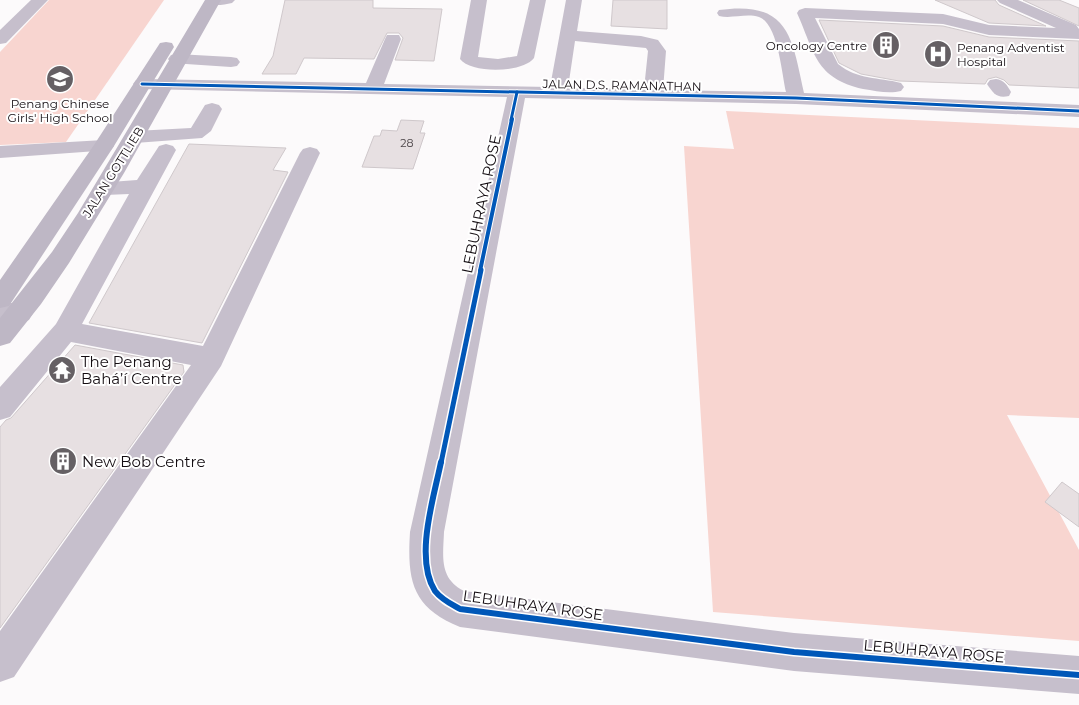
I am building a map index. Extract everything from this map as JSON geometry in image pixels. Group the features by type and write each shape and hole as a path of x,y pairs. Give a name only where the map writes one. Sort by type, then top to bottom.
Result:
{"main road":[{"name":"JALAN GOTTLIEB","path":"7,308 105,188 212,0"},
{"name":"JALAN GOTTLIEB","path":"0,336 7,308 142,84 212,0"}],"street":[{"path":"0,40 40,0"},
{"path":"479,0 469,59 476,63 510,64 520,62 525,58 538,0"},
{"path":"558,93 574,0"},
{"path":"868,0 876,15"},
{"path":"1005,0 1067,26 1078,34"},
{"path":"802,6 876,15 943,19 989,30 1078,34"},
{"path":"802,6 830,67 849,79 878,86 1079,95"},
{"path":"725,14 759,12 770,17 781,31 796,98"},
{"path":"568,35 642,41 652,44 657,51 653,95"},
{"path":"373,89 394,39"},
{"path":"177,59 231,62"},
{"name":"JALAN D.S. RAMANATHAN","path":"142,84 796,98 1002,93 1079,111"},
{"name":"LEBUHRAYA ROSE","path":"517,92 427,532 425,559 431,583 442,599 460,609 794,652 1079,675"},
{"path":"135,137 195,134 200,131 212,110"},
{"path":"0,152 104,146"},
{"path":"0,408 66,331 166,150"},
{"path":"0,663 211,358 310,153"},
{"path":"105,188 144,187"},
{"path":"66,331 211,358"}],"shaded area":[{"name":"Penang Chinese Girls' High School","path":"49,0 164,0 66,142 0,145 0,52"},
{"path":"726,111 1079,128 1079,418 1007,415 1079,550 1079,641 713,612 684,146 734,149"}],"building":[{"path":"285,0 373,0 373,8 442,9 434,61 395,60 403,38 399,33 387,33 374,59 304,58 296,74 262,74 273,56"},
{"path":"613,0 667,0 667,29 611,26"},
{"path":"935,0 995,0 999,5 1046,26 989,23"},
{"path":"1023,0 1059,0 1079,8 1079,26"},
{"path":"819,20 943,26 989,37 1079,41 1079,88 1009,85 1004,80 996,77 988,79 985,84 899,81 861,74 839,63"},
{"path":"401,120 424,121 420,133 425,133 413,169 362,167 374,136 380,136 382,130 397,131"},
{"path":"189,144 286,148 273,170 288,172 202,343 89,323"},
{"name":"New Bob Centre","path":"75,345 183,365 184,372 0,628 0,427 6,420 11,418"},
{"path":"1062,482 1079,494 1079,527 1045,502"}],"cycle path":[{"path":"142,84 796,98 1079,111"},
{"path":"517,92 427,532 427,568 432,585 437,592 445,600 460,609 794,652 1079,675"}],"place":[{"name":"Oncology Centre","path":"886,45"},
{"name":"Penang Adventist Hospital","path":"938,54"},
{"name":"Penang Chinese Girls' High School","path":"60,79"},
{"name":"The Penang Bahá’í Centre","path":"62,370"},
{"name":"New Bob Centre","path":"63,461"}]}
